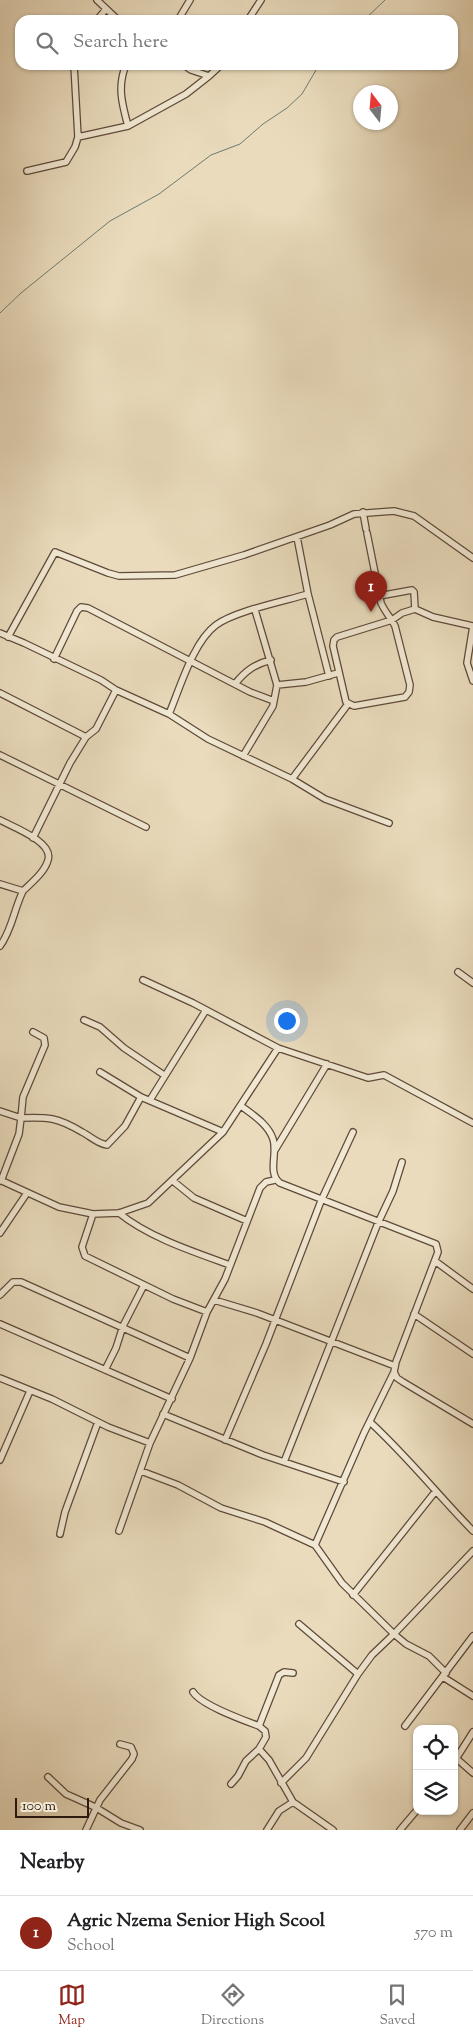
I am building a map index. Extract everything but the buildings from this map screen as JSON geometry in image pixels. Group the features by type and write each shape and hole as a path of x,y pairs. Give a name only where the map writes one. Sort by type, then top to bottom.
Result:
{"street":[{"path":"97,0 113,15"},
{"path":"251,15 261,0"},
{"path":"181,15 188,1"},
{"path":"101,15 106,9"},
{"path":"27,172 66,162 75,148 78,137 74,70"},
{"path":"124,70 121,78 121,100 128,126"},
{"path":"191,70 209,76"},
{"path":"78,137 128,126 186,94 216,70"},
{"path":"8,638 55,552 119,576 175,575 297,537 354,514 394,511 414,516 473,558"},
{"path":"362,512 379,596 386,613 392,620 395,626 410,685 409,692 405,697 354,706 348,704 342,694 333,646 334,640 392,620 402,613 415,609 434,617 473,626 468,663 473,681"},
{"path":"297,537 308,594 328,676"},
{"path":"379,596 412,590 414,592 415,609"},
{"path":"169,714 191,662 206,636 218,624 255,610 308,594"},
{"path":"54,658 79,608 85,607 109,617 235,684 274,701"},
{"path":"244,756 264,723 274,701 277,684 255,610"},
{"path":"0,633 169,714 208,739 292,779 325,798 389,823"},
{"path":"235,684 242,675 256,665 270,660"},
{"path":"277,684 306,682 338,674"},
{"path":"32,838 86,737 96,729 116,690"},
{"path":"0,693 86,737"},
{"path":"292,779 348,704"},
{"path":"0,755 146,827"},
{"path":"0,820 45,846 49,853 48,861 23,891 13,912 5,939 0,946"},
{"path":"0,884 23,891"},
{"path":"458,972 473,984"},
{"path":"142,980 206,1010 278,1048 370,1078 384,1075 473,1123"},
{"path":"150,1100 206,1010"},
{"path":"84,1020 100,1028 164,1075"},
{"path":"33,1032 44,1038 45,1045 23,1097 19,1134 0,1181 59,1206 93,1214 119,1212 148,1203 173,1181 223,1132 278,1048"},
{"path":"275,1151 326,1064"},
{"path":"100,1072 141,1097 223,1132"},
{"path":"0,1111 21,1118 40,1116 52,1118 70,1125 107,1145 125,1126 141,1097"},
{"path":"241,1106 269,1131 275,1151 273,1174 276,1180"},
{"path":"225,1440 275,1320 320,1200 353,1132"},
{"path":"284,1462 378,1223 393,1191 402,1162"},
{"path":"119,1532 150,1443 190,1358 207,1312 230,1265 260,1188 266,1182 276,1180 320,1200 436,1244 438,1248 435,1261 395,1369 315,1545"},
{"path":"173,1181 194,1198 247,1221"},
{"path":"0,1233 27,1192"},
{"path":"119,1212 131,1222 154,1235 230,1265"},
{"path":"93,1214 84,1238 82,1252 85,1256 144,1285 207,1312"},
{"path":"435,1261 473,1289"},
{"path":"0,1295 13,1282 21,1282 123,1326 190,1358"},
{"path":"105,1370 116,1348 123,1326 144,1285"},
{"path":"214,1300 332,1341 395,1369"},
{"path":"414,1314 473,1354"},
{"path":"0,1324 172,1399"},
{"path":"395,1369 397,1378 473,1424"},
{"path":"0,1378 150,1443"},
{"path":"0,1460 30,1391"},
{"path":"163,1414 225,1440 344,1482"},
{"path":"60,1534 65,1512 98,1422"},
{"path":"370,1422 397,1447 435,1492 473,1531"},
{"path":"141,1471 178,1485 215,1506 265,1522 315,1545 333,1573 353,1595 394,1634 406,1644 429,1656 444,1675 473,1696"},
{"path":"353,1595 435,1492"},
{"path":"281,1783 306,1758 358,1674 372,1655 473,1551"},
{"path":"299,1624 358,1674"},
{"path":"405,1726 473,1636"},
{"path":"259,1726 279,1675 284,1672 293,1673"},
{"path":"193,1692 200,1700 214,1708 259,1726 264,1730 266,1737 259,1749 246,1761 238,1776 230,1784"},
{"path":"458,1757 473,1732"},
{"path":"86,1830 96,1807 134,1754 131,1747 120,1744"},
{"path":"259,1749 269,1760 293,1802 333,1830"},
{"path":"458,1762 473,1773"},
{"path":"48,1777 66,1794 140,1830"},
{"path":"267,1830 279,1811 293,1802"},
{"path":"460,1830 473,1813"},
{"path":"400,1830 413,1815"}],"waterway":[{"path":"369,15 385,0"},
{"path":"0,313 21,293 110,221 159,194 211,155 240,144 263,124 287,108 302,94 316,70"}],"place":[{"name":"Agric Nzema Senior High Scool","path":"371,612"}]}
